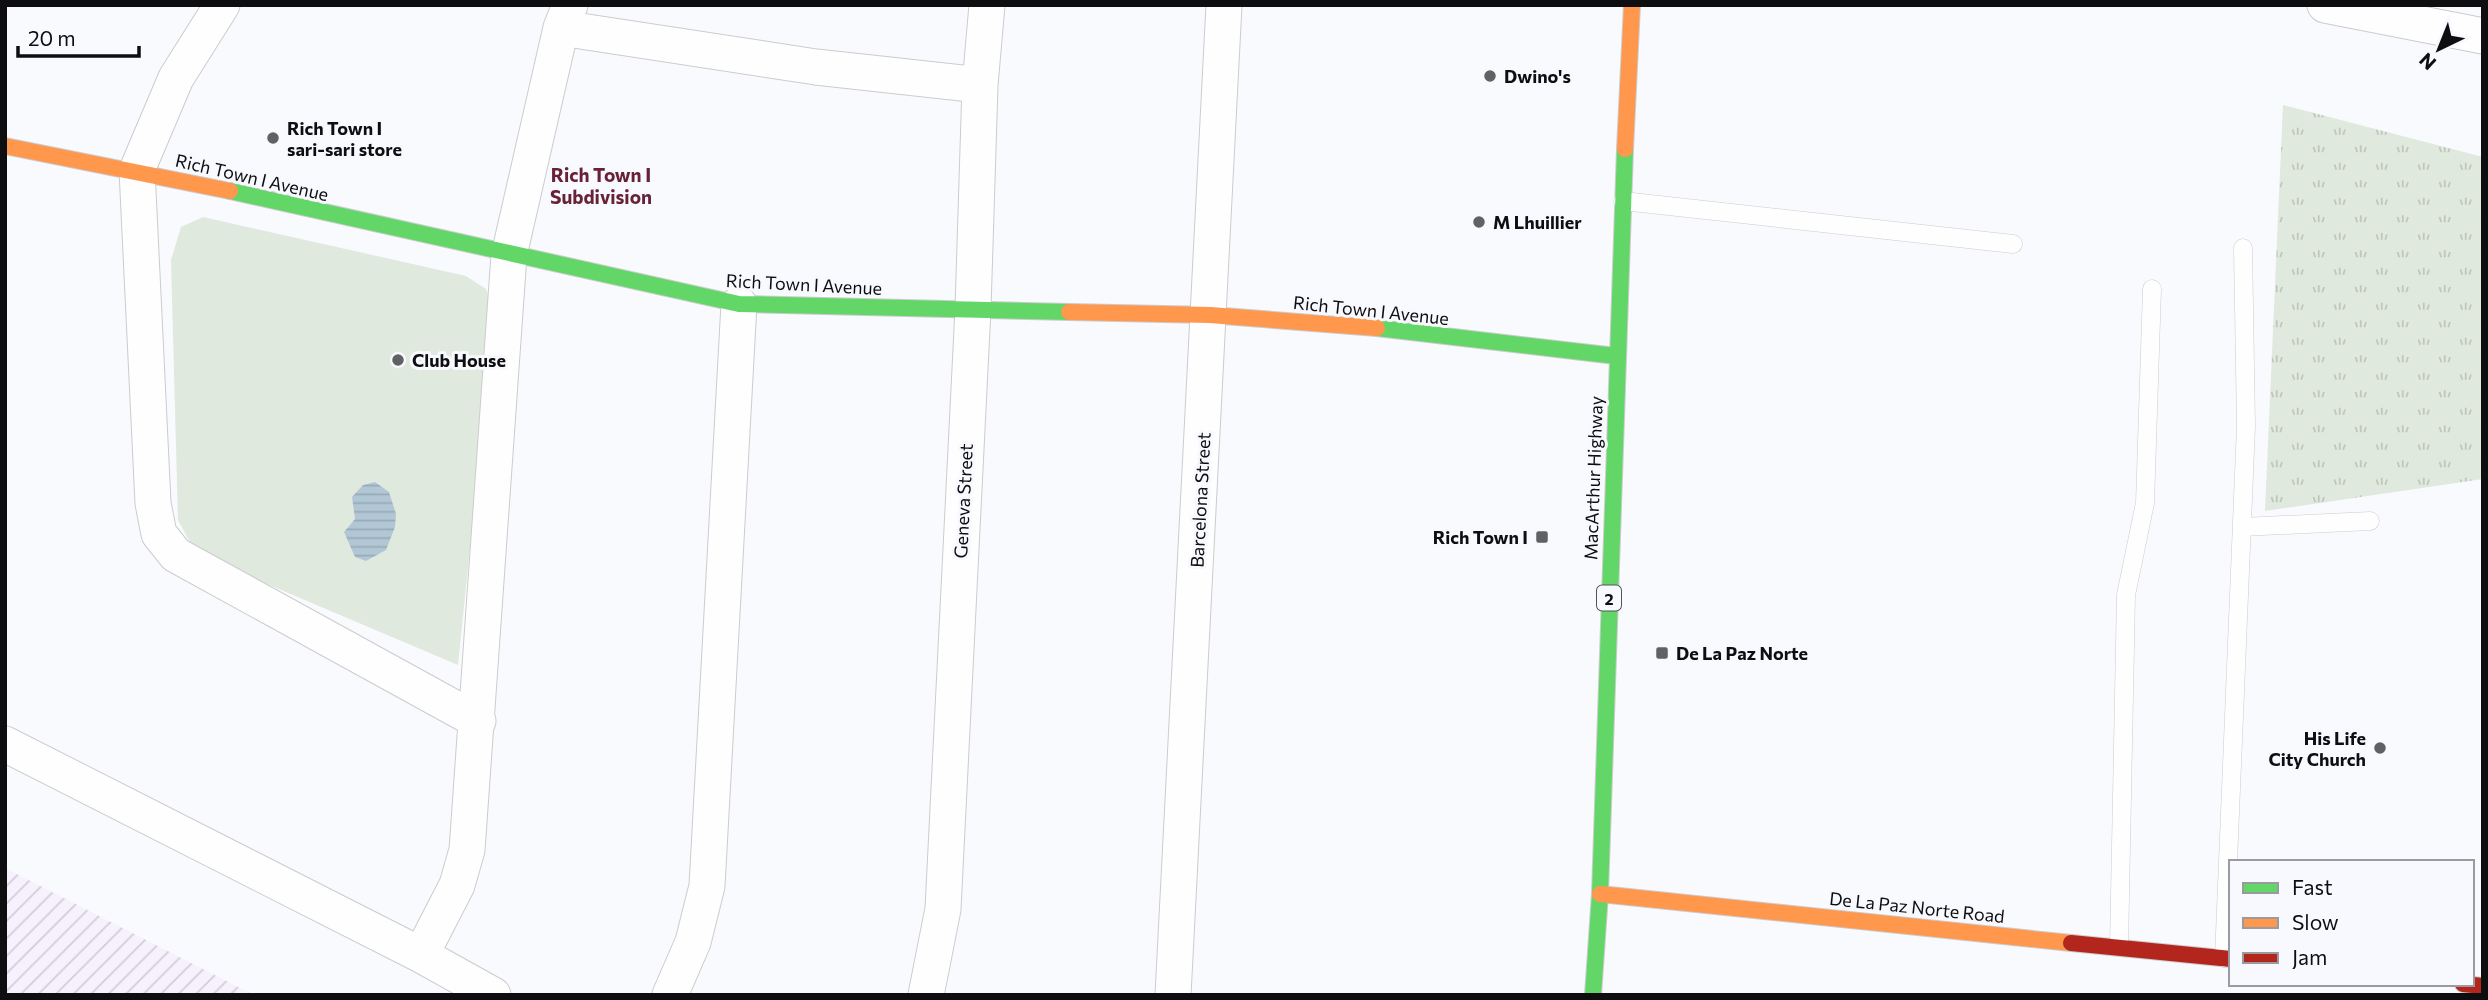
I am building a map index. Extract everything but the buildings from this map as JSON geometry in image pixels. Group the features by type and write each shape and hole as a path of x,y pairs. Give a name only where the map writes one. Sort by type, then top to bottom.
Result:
{"main road":[{"name":"MacArthur Highway","path":"1593,995 1600,894 1616,356 1632,5"},
{"name":"Rich Town I Avenue","path":"5,146 137,170 509,255 739,304 1210,315 1347,324 1616,356"},
{"name":"De La Paz Norte Road","path":"1600,894 2227,958"}],"street":[{"path":"222,5 176,78 137,170 153,503 159,534 176,555 478,721"},
{"name":"Geneva Street","path":"926,995 943,909 973,309 980,85 987,5"},
{"name":"Barcelona Street","path":"1173,995 1224,5"},
{"path":"2325,5 2483,36"},
{"path":"421,955 457,885 467,850 509,255 565,17 817,66 980,85"},
{"path":"670,995 693,942 708,886 739,304"},
{"path":"5,744 421,955 493,995"}],"lane":[{"path":"1623,201 2013,244"},
{"path":"2230,860 2246,426 2243,248"},
{"path":"2119,946 2126,596 2145,503 2152,289"},
{"path":"2242,527 2370,521"},
{"path":"2227,958 2229,901"}],"shaded area":[{"path":"5,868 254,995 5,995"}],"green space":[{"path":"2283,105 2483,157 2483,479 2265,511"},
{"path":"203,217 466,276 486,289 494,312 458,665 222,565 192,546 178,520 171,260 181,227"}],"water":[{"path":"375,482 389,492 396,514 395,527 386,550 366,561 355,557 344,532 355,519 352,497 363,485"}],"traffic: fast":[{"path":"1593,995 1600,894 1625,149"},
{"path":"230,191 739,304 1069,312"},
{"path":"1377,328 1616,356"}],"traffic: slow":[{"path":"1625,149 1632,5"},
{"path":"5,146 230,191"},
{"path":"1069,312 1210,315 1377,328"},
{"path":"1600,894 2071,943"}],"traffic: jam":[{"path":"2071,943 2229,959"},
{"path":"2474,985 2483,986"}],"place":[{"name":"Dwino's","path":"1490,76"},
{"name":"Rich Town I sari-sari store","path":"273,138"},
{"name":"M Lhuillier","path":"1479,222"},
{"name":"Club House","path":"398,360"},
{"name":"Rich Town I","path":"1542,537"},
{"name":"De La Paz Norte","path":"1662,653"},
{"name":"His Life City Church","path":"2380,748"}],"district":[{"name":"Rich Town I Subdivision","path":"601,185"}]}
